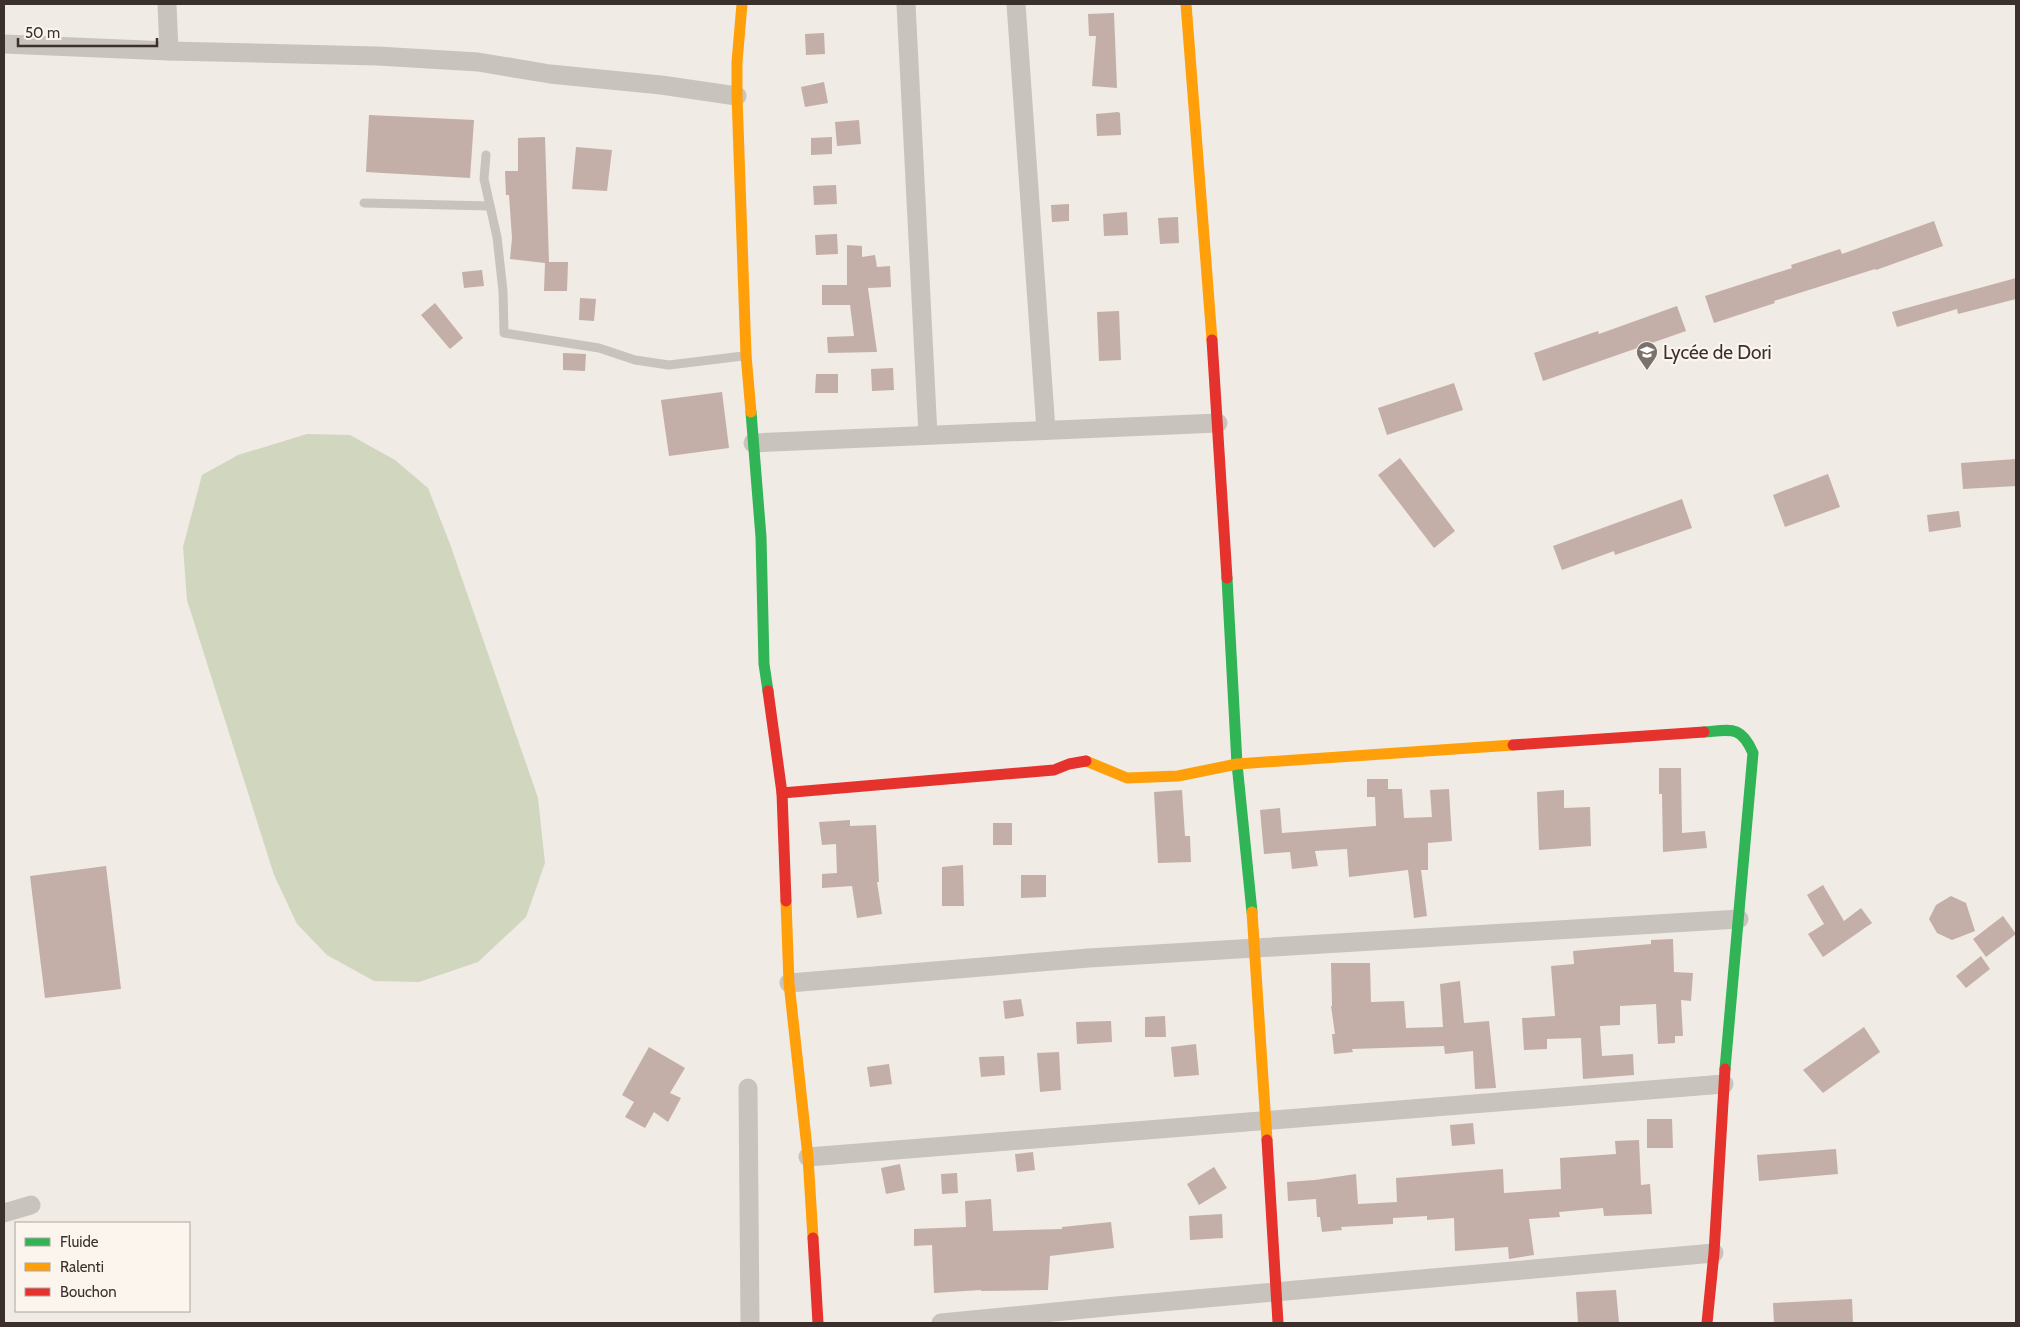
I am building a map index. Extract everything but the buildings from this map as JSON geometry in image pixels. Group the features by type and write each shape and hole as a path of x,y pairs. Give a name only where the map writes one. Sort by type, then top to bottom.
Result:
{"street":[{"path":"167,4 169,51"},
{"path":"742,4 737,62 739,190 746,355 761,537 764,664 782,793 789,983 808,1157 818,1323"},
{"path":"906,4 928,435"},
{"path":"1016,4 1046,430"},
{"path":"1186,4 1218,423 1237,764 1256,947 1278,1323"},
{"path":"4,44 169,51 378,56 478,62 550,74 660,85 738,96"},
{"path":"753,443 1218,423"},
{"path":"782,793 1054,770 1069,764 1088,761 1128,778 1178,776 1237,764 1733,730 1747,739 1753,753 1724,1084 1714,1253 1707,1323"},
{"path":"789,983 1089,958 1739,919"},
{"path":"808,1157 1724,1084"},
{"path":"748,1088 750,1323"},
{"path":"4,1213 31,1205"},
{"path":"942,1323 1116,1315 1276,1293 1714,1253"}],"lane":[{"path":"486,155 484,179 497,236 503,290 504,332 599,348 635,360 669,365 746,355"},
{"path":"364,203 490,206"}],"green space":[{"path":"307,434 350,435 395,460 428,488 450,544 538,798 545,863 526,917 478,962 419,982 374,981 327,955 297,924 274,875 187,600 183,547 202,475 238,455"}],"traffic: fast":[{"path":"751,412 761,537 764,664 768,691"},
{"path":"1227,578 1237,764 1252,912"},
{"path":"1704,732 1734,731 1744,738 1753,753 1725,1069"}],"traffic: slow":[{"path":"742,4 737,62 737,96 746,355 751,412"},
{"path":"1186,4 1212,340"},
{"path":"1086,761 1127,778 1178,776 1237,764 1513,745"},
{"path":"786,901 789,983 808,1157 813,1238"},
{"path":"1252,912 1267,1140"}],"traffic: jam":[{"path":"1212,340 1227,578"},
{"path":"768,691 782,793 786,901"},
{"path":"1513,745 1704,732"},
{"path":"782,793 1054,770 1069,764 1086,761"},
{"path":"1707,1323 1714,1253 1725,1069"},
{"path":"1267,1140 1278,1323"},
{"path":"813,1238 818,1323"}],"place":[{"name":"Lycée de Dori","path":"1647,371"}]}
